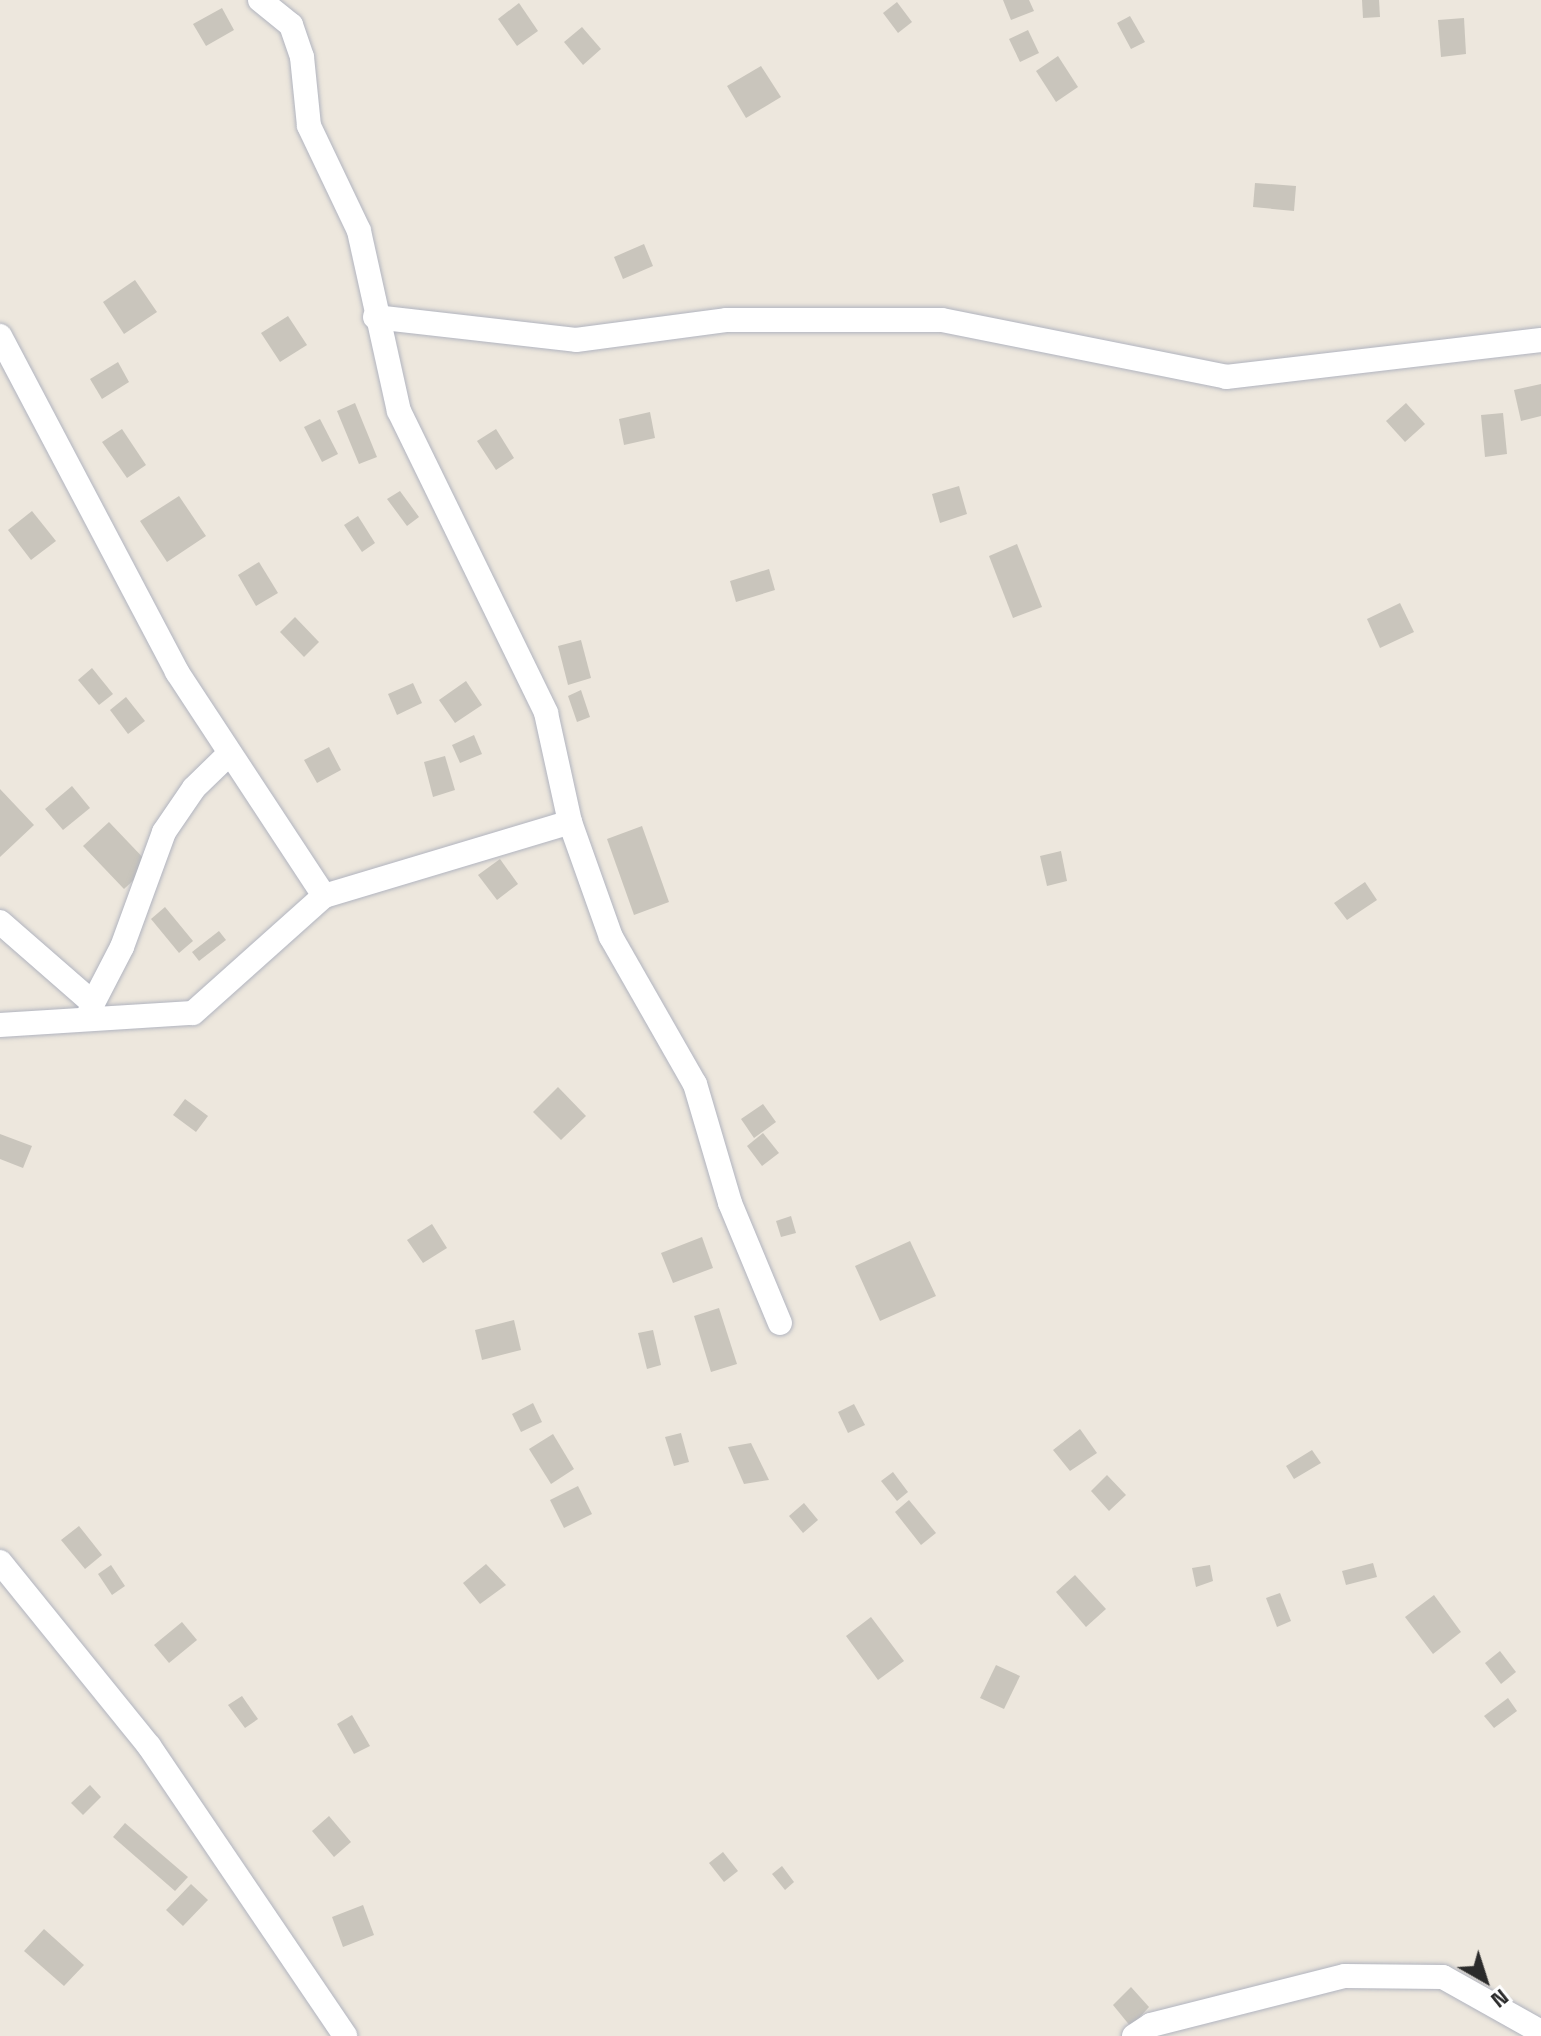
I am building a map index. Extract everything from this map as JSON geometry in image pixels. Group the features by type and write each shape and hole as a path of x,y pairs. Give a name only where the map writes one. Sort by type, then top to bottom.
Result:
{"street":[{"path":"260,0 291,25 302,57 309,126 359,231 375,317 399,411 546,713 570,822 611,937 695,1084 730,1203 780,1323"},
{"path":"375,317 576,340 726,320 942,320 1226,377 1541,340"},
{"path":"0,336 177,672 324,896"},
{"path":"90,1011 122,947 164,832 194,788 229,754"},
{"path":"0,1025 90,1011 193,1013 324,896 570,822"},
{"path":"0,922 90,1011"},
{"path":"0,1562 149,1746 345,2036"},
{"path":"1134,2036 1151,2025 1345,1976 1443,1977 1541,2032"}],"building":[{"path":"1003,0 1029,0 1034,11 1011,20"},
{"path":"1362,0 1379,0 1380,17 1363,18"},
{"path":"897,2 912,22 898,33 883,13"},
{"path":"519,3 538,31 517,46 498,19"},
{"path":"222,8 234,30 206,46 193,24"},
{"path":"1130,16 1145,42 1131,49 1117,23"},
{"path":"1464,18 1466,54 1441,57 1438,20"},
{"path":"582,27 601,49 583,65 564,42"},
{"path":"1028,30 1039,53 1020,62 1009,39"},
{"path":"1058,56 1078,87 1056,102 1036,71"},
{"path":"761,66 781,97 746,118 727,86"},
{"path":"1255,183 1296,186 1294,211 1253,207"},
{"path":"644,244 653,266 623,279 614,257"},
{"path":"135,280 157,312 124,334 103,302"},
{"path":"288,316 307,345 280,362 261,333"},
{"path":"118,362 129,382 102,399 90,379"},
{"path":"1541,384 1541,416 1521,421 1514,390"},
{"path":"355,403 377,457 359,464 337,411"},
{"path":"1406,403 1425,424 1405,442 1386,421"},
{"path":"650,412 655,438 624,445 619,419"},
{"path":"1503,413 1507,454 1485,457 1481,415"},
{"path":"320,419 338,454 322,462 304,427"},
{"path":"122,429 146,465 127,478 102,442"},
{"path":"496,429 514,458 496,470 477,441"},
{"path":"959,486 967,514 940,523 932,494"},
{"path":"400,491 419,517 407,526 387,499"},
{"path":"179,496 206,536 167,562 140,521"},
{"path":"32,511 56,541 31,560 8,530"},
{"path":"358,516 375,543 362,552 344,525"},
{"path":"1017,544 1042,607 1013,618 989,556"},
{"path":"259,562 278,593 256,606 238,575"},
{"path":"769,569 775,590 736,602 730,581"},
{"path":"1400,603 1414,632 1380,648 1367,619"},
{"path":"295,617 319,642 304,657 280,632"},
{"path":"581,640 591,678 568,685 558,646"},
{"path":"92,668 113,694 99,705 78,680"},
{"path":"466,681 482,705 455,723 439,700"},
{"path":"413,683 422,703 397,715 388,694"},
{"path":"581,690 590,717 577,722 568,696"},
{"path":"126,697 145,721 128,734 110,710"},
{"path":"474,735 482,754 460,763 452,745"},
{"path":"329,747 341,770 317,783 304,760"},
{"path":"445,756 455,790 433,797 424,762"},
{"path":"72,786 90,808 63,830 45,809"},
{"path":"0,789 34,825 0,857"},
{"path":"109,822 150,865 124,889 83,846"},
{"path":"642,826 669,902 634,915 607,839"},
{"path":"1061,851 1067,881 1047,886 1040,856"},
{"path":"500,859 518,884 497,900 478,875"},
{"path":"1365,882 1377,900 1347,920 1334,903"},
{"path":"165,907 193,941 179,953 151,919"},
{"path":"219,931 226,940 199,961 192,952"},
{"path":"558,1087 586,1116 561,1140 533,1112"},
{"path":"185,1099 208,1116 196,1132 173,1115"},
{"path":"763,1104 776,1122 754,1138 741,1119"},
{"path":"763,1133 779,1153 762,1166 747,1146"},
{"path":"0,1134 32,1146 23,1168 0,1159"},
{"path":"791,1216 796,1233 781,1237 776,1221"},
{"path":"432,1224 447,1248 423,1263 407,1240"},
{"path":"702,1237 713,1268 673,1283 661,1253"},
{"path":"910,1241 936,1296 880,1321 855,1266"},
{"path":"719,1308 737,1364 711,1372 694,1316"},
{"path":"514,1320 521,1350 482,1360 475,1330"},
{"path":"653,1330 661,1365 647,1369 638,1333"},
{"path":"533,1403 542,1422 521,1432 512,1414"},
{"path":"854,1404 865,1425 848,1433 838,1412"},
{"path":"1080,1429 1097,1453 1070,1471 1053,1450"},
{"path":"681,1433 689,1462 674,1466 665,1437"},
{"path":"553,1434 574,1469 551,1484 529,1449"},
{"path":"751,1443 769,1480 744,1484 728,1447"},
{"path":"1312,1450 1321,1463 1294,1479 1286,1466"},
{"path":"893,1472 908,1492 897,1501 881,1481"},
{"path":"1107,1475 1126,1495 1109,1511 1091,1491"},
{"path":"578,1486 592,1514 564,1528 550,1500"},
{"path":"909,1500 936,1533 921,1545 895,1512"},
{"path":"804,1503 818,1520 803,1533 789,1516"},
{"path":"79,1526 102,1555 85,1569 61,1540"},
{"path":"1373,1563 1377,1577 1346,1585 1342,1571"},
{"path":"486,1564 506,1585 480,1604 463,1583"},
{"path":"111,1565 125,1586 112,1595 98,1574"},
{"path":"1210,1565 1213,1581 1196,1587 1192,1568"},
{"path":"1075,1575 1106,1609 1086,1627 1056,1592"},
{"path":"1280,1593 1291,1621 1277,1627 1266,1598"},
{"path":"1434,1595 1461,1632 1433,1654 1405,1617"},
{"path":"871,1617 904,1661 878,1680 846,1636"},
{"path":"182,1622 197,1640 169,1663 154,1645"},
{"path":"1500,1651 1516,1672 1501,1684 1485,1663"},
{"path":"996,1665 1020,1676 1004,1709 980,1698"},
{"path":"242,1696 258,1719 245,1728 228,1705"},
{"path":"1508,1698 1517,1711 1494,1728 1484,1716"},
{"path":"352,1715 370,1746 354,1754 337,1724"},
{"path":"90,1785 101,1797 83,1815 71,1803"},
{"path":"329,1816 351,1842 334,1857 312,1831"},
{"path":"125,1823 188,1877 175,1891 113,1837"},
{"path":"723,1852 738,1871 724,1882 709,1863"},
{"path":"782,1866 794,1882 785,1890 772,1874"},
{"path":"191,1884 208,1900 183,1926 166,1910"},
{"path":"363,1905 374,1935 343,1947 332,1917"},
{"path":"44,1929 84,1965 64,1986 24,1951"},
{"path":"1131,1987 1149,2007 1131,2027 1113,2005"}]}
